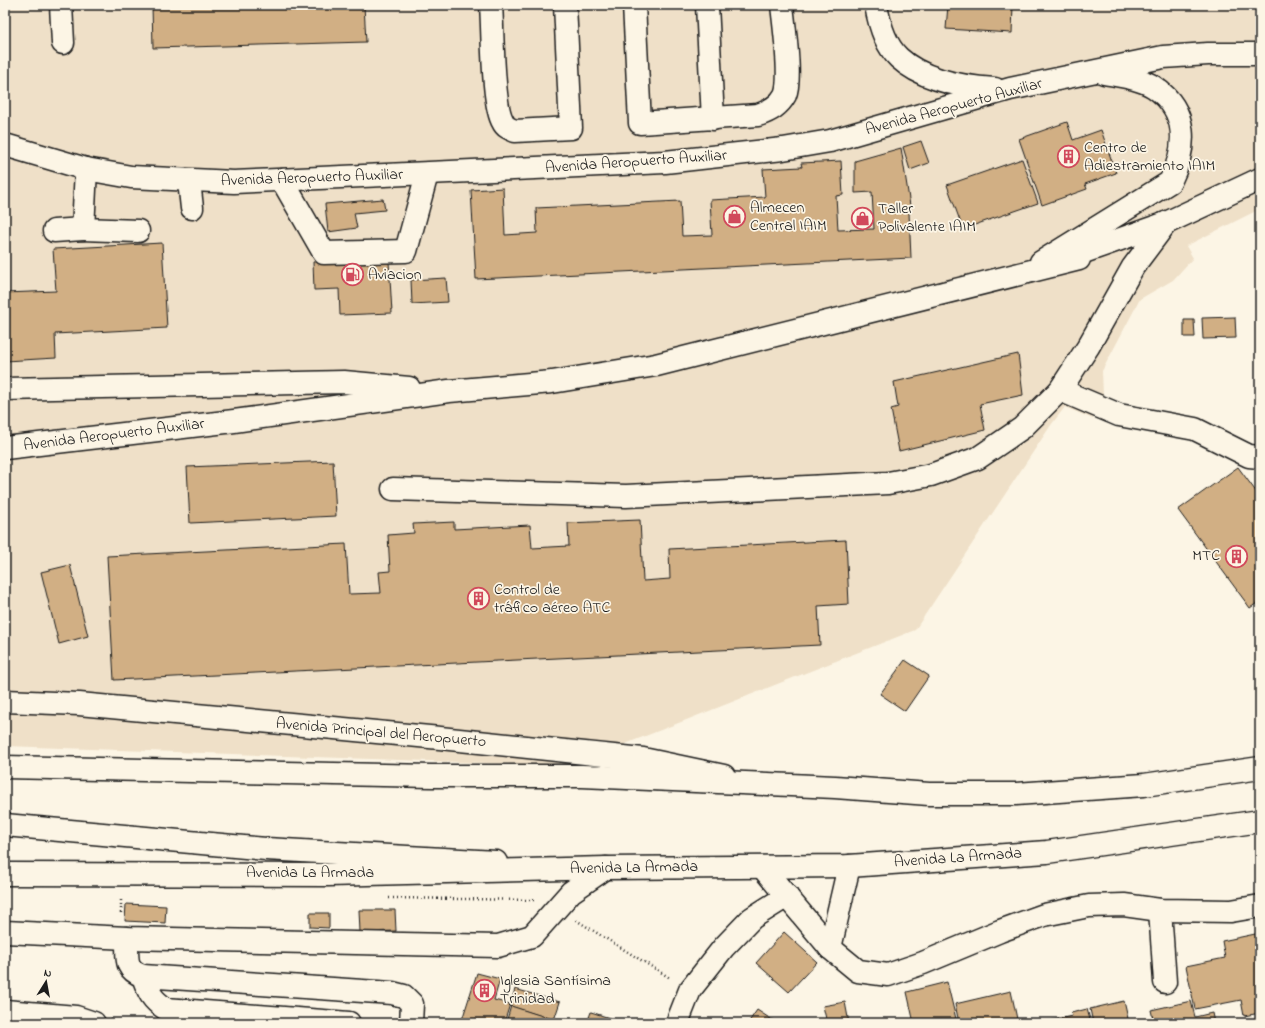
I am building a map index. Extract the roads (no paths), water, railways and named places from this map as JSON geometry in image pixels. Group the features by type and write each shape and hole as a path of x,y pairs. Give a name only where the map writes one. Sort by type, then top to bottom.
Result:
{"main road":[{"path":"61,5 63,44"},
{"path":"491,5 496,100 502,122 507,127 515,131 571,128 565,5"},
{"path":"634,5 640,123 758,115 775,107 785,94 787,79 782,5"},
{"path":"707,5 713,119"},
{"path":"876,5 883,33 891,48 899,58 913,68 932,78 954,84 976,88 1010,89"},
{"name":"Avenida Aeropuerto Auxiliar","path":"5,145 86,169 131,177 234,182 665,162 783,149 830,141 1010,89 1163,57 1208,54 1260,54"},
{"path":"1023,273 1170,182 1179,164 1183,133 1178,117 1169,101 1154,87 1132,78 1093,71"},
{"path":"83,229 86,169"},
{"path":"282,180 324,253 406,252 427,174"},
{"name":"Avenida Aeropuerto Auxiliar","path":"1023,273 1166,223 1260,179"},
{"path":"189,180 192,208"},
{"path":"393,489 626,496 888,483 931,475 978,458 1022,428 1060,390 1084,354 1133,267 1166,223"},
{"path":"54,231 83,229 138,231"},
{"name":"Avenida Aeropuerto Auxiliar","path":"5,448 234,421 449,392 552,382 656,365 1079,259"},
{"path":"5,389 344,382 449,392"},
{"path":"1060,390 1119,415 1195,428 1249,456 1260,457"},
{"name":"Avenida Principal del Aeropuerto","path":"5,701 87,705 440,738 643,759 755,783"},
{"path":"5,767 432,776 582,776 755,783 929,794 1016,794 1144,785 1260,768"},
{"name":"Avenida La Armada","path":"5,874 328,875 606,868 763,868 849,866 1047,852 1259,822"},
{"path":"5,825 266,849 606,868"},
{"path":"830,948 849,866"},
{"path":"5,932 127,938 498,946 532,936 571,892 606,868"},
{"path":"763,868 830,948 858,971 888,975 923,963 1000,930 1044,915 1089,906 1124,905 1160,910 1231,911 1260,906"},
{"path":"677,1023 690,990 724,947 752,918 787,896"},
{"path":"1160,910 1164,982"},
{"path":"127,938 128,967 133,973 143,976 392,993 404,996 412,1004 411,1023"},
{"path":"143,976 149,994 156,1003 166,1009 349,1023"},
{"path":"5,1011 76,1017 94,1023"}],"place":[{"name":"Centro de Adiestramiento IAIM","path":"1068,157"},
{"name":"Almecen Central IAIM","path":"735,217"},
{"name":"Taller Polivalente IAIM","path":"863,218"},
{"name":"Aviacion","path":"352,275"},
{"name":"MTC","path":"1236,556"},
{"name":"Control de tráfico aéreo ATC","path":"479,599"},
{"name":"Iglesia Santísima Trinidad","path":"484,990"}]}
